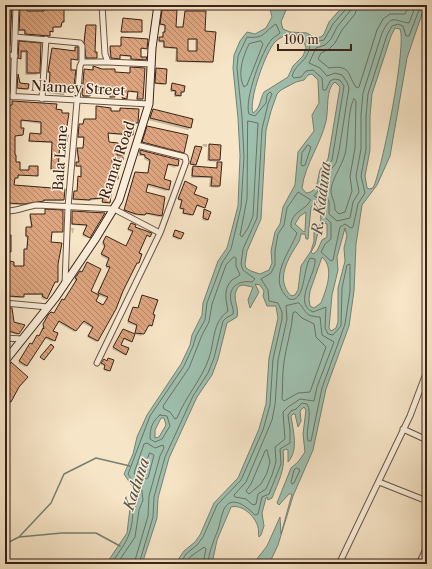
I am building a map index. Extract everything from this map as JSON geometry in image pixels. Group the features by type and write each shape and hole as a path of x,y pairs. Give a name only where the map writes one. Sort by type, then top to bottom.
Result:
{"street":[{"path":"13,97 16,5"},
{"path":"102,5 105,54 108,62"},
{"path":"140,5 158,5"},
{"name":"Ramat Road","path":"5,361 48,307 114,209 137,145 149,104 158,5"},
{"path":"15,37 46,39 42,98"},
{"name":"Bala Lane","path":"46,39 81,43 82,62 76,100 68,207 65,283"},
{"path":"5,54 15,56"},
{"path":"82,62 152,64"},
{"name":"Niamey Street","path":"5,96 149,104"},
{"path":"97,363 160,233 187,159 137,145"},
{"path":"5,211 13,212 27,206 37,205 114,209 160,233"},
{"path":"5,303 48,307"},
{"path":"5,338 22,339"},
{"path":"340,564 403,429 427,371"},
{"path":"403,429 427,440"},
{"path":"379,482 427,501"},
{"path":"423,562 427,547"}],"water":[{"path":"269,5 288,5 281,22 283,29 290,32 307,33 315,38 321,37 324,34 329,22 344,5 425,5 407,58 390,156 377,185 362,205 356,244 354,291 349,326 326,389 313,450 293,496 278,545 269,564 265,564 262,559 260,564 253,564 267,546 280,517 281,534 292,494 289,494 279,505 277,503 291,468 298,462 305,452 303,434 306,410 304,407 300,411 301,421 298,427 295,414 291,416 294,434 293,452 288,462 288,450 286,449 283,451 284,458 281,475 272,498 268,500 267,497 266,498 262,513 264,526 261,535 259,537 258,527 248,512 239,507 231,507 217,540 212,564 175,564 184,551 195,542 200,535 214,503 238,478 259,429 266,404 269,358 278,318 276,306 267,306 263,296 264,291 260,285 255,284 259,292 250,308 248,300 253,287 243,285 239,286 235,294 238,313 237,317 227,323 218,359 212,375 197,397 169,458 158,498 157,518 142,564 106,564 127,533 130,508 135,498 132,486 124,474 133,454 137,437 147,415 181,364 190,345 192,335 202,315 203,303 218,261 227,248 238,206 240,156 233,68 234,55 240,41 247,32 255,34 266,28 272,17","holes":["395,28 400,29 400,58 387,134 377,177 373,188 369,189 367,188 365,176 370,150 370,116 372,94 391,36","286,35 296,35 303,38 306,48 303,56 293,66 288,77 264,92 258,108 253,113 252,107 255,88 267,55 276,41","312,74 318,80 319,103 312,115 314,131 298,152 295,185 283,207 280,224 275,232 271,251 272,263 269,270 260,274 246,268 245,264 247,251 261,219 266,130 277,94 281,90 296,82 304,80 308,75","335,82 340,87 328,159 320,170 315,188 306,193 302,188 304,179 324,129 330,90","317,202 320,202 321,223 320,225 314,227 314,241 311,251 301,266 298,290 295,295 291,296 284,283 287,262 299,241 301,234 305,234 306,239 308,239 311,207","306,212 304,232 295,224 300,216","324,223 327,224 327,237 322,240 317,251 313,254 311,252 315,245 318,232","345,228 347,236 344,248 345,261 338,288 338,322 336,328 331,331 329,328 332,295 338,270 337,257","322,257 328,267 329,273 327,286 321,303 314,308 310,306 310,291","161,418 164,418 166,425 159,437 155,438 155,430"]}],"building":[{"path":"7,5 12,5 10,46 5,46 5,15 7,15"},
{"path":"44,5 56,5 56,8 64,8 64,22 62,22 61,27 53,27 53,32 50,31 50,36 25,34 25,30 19,30 20,8 27,8 27,11 44,11"},
{"path":"162,10 177,10 176,27 183,27 185,11 206,11 205,31 216,32 213,62 177,61 177,48 164,47 164,41 159,41 159,37 163,37 163,32 165,32 165,25 160,24","holes":["188,39 197,39 197,51 188,51"]},
{"path":"123,18 142,20 142,32 121,32"},
{"path":"86,25 96,25 95,52 97,52 97,58 86,58 84,43"},
{"path":"121,37 148,39 147,49 141,48 141,57 147,57 146,60 131,59 131,56 120,55 120,59 111,58 110,46 121,46"},
{"path":"19,41 41,43 40,73 27,73 27,51 21,51 21,59 18,58"},
{"path":"75,47 78,47 78,60 71,59 71,70 76,70 74,85 71,85 71,90 64,89 64,94 49,92 50,72 48,72 52,48 75,51"},
{"path":"93,66 102,69 115,69 115,72 130,73 130,67 145,68 143,99 137,99 138,92 128,91 127,99 122,98 123,92 115,91 115,97 110,97 110,94 101,94 101,90 91,90 90,96 83,96 84,69 93,70"},
{"path":"156,68 167,69 166,84 155,83"},
{"path":"5,73 10,73 9,90 6,91"},
{"path":"18,74 20,83 29,84 28,89 17,88"},
{"path":"172,83 185,86 184,92 181,92 181,96 175,95 176,91 171,90"},
{"path":"12,101 57,104 56,109 62,110 62,113 69,113 67,126 62,126 62,135 68,135 67,142 60,142 58,170 51,169 52,142 29,141 30,133 41,134 41,122 21,120 21,128 24,128 23,135 15,136 16,162 20,162 20,170 29,170 29,166 38,166 38,176 18,175 18,178 15,178 14,185 65,189 64,200 44,200 24,204 6,203 6,186 8,186 9,178 7,178 7,168 5,168 5,106 12,105"},
{"path":"96,106 111,108 111,111 120,111 120,108 139,109 138,123 133,123 133,135 108,133 109,142 118,143 117,155 123,155 123,160 112,160 113,175 118,175 118,179 109,178 108,188 112,188 110,203 102,202 103,198 90,200 73,199 74,191 77,191 78,176 81,177 81,166 76,166 76,162 79,162 77,148 83,148 84,137 78,137 79,124 83,124 84,119 96,119"},
{"path":"153,109 193,119 191,128 150,118"},
{"path":"147,126 188,135 184,153 142,142"},
{"path":"209,144 221,145 220,160 209,160"},
{"path":"195,146 202,147 196,165 190,164"},
{"path":"140,150 179,160 178,166 168,164 164,179 171,181 169,190 148,184 146,192 165,197 162,216 146,213 145,215 136,214 124,210 135,172 148,173 150,160 145,157 145,155 140,154"},
{"path":"217,162 222,162 220,186 211,186 212,177 192,176 193,166 217,168"},
{"path":"185,181 197,187 194,194 208,199 205,208 197,205 193,215 183,213 184,209 180,208 182,200 178,199"},
{"path":"45,209 63,210 63,232 52,232 51,242 62,243 58,264 58,282 55,282 47,299 42,296 43,294 24,294 24,297 8,296 8,290 5,289 5,271 9,271 10,261 14,262 14,266 24,266 24,249 27,249 28,236 26,236 26,227 32,227 30,214 45,214"},
{"path":"204,209 211,212 208,220 203,218"},
{"path":"72,211 105,213 90,238 83,234 87,225 72,224"},
{"path":"131,223 136,225 135,227 152,233 150,237 147,235 139,253 142,254 139,263 137,263 116,309 98,341 88,336 93,327 84,321 76,331 59,321 53,331 58,333 55,341 46,337 27,366 19,361 30,343 32,344 37,335 39,336 43,328 44,329 43,324 48,315 51,312 54,313 62,299 64,300 77,279 75,278 80,271 82,272 87,262 101,269 91,291 99,295 96,301 103,305 108,297 98,293 110,267 106,266 109,258 101,254 105,246 103,242 106,236 126,246 133,231 128,229"},
{"path":"175,230 184,233 181,239 173,236"},
{"path":"5,235 11,235 11,252 5,252"},
{"path":"142,295 158,300 153,314 155,315 152,326 149,325 144,334 135,333 137,325 128,321 133,307 138,308"},
{"path":"5,307 12,308 14,322 25,325 19,334 5,330"},
{"path":"123,329 135,334 132,342 124,338 121,345 129,348 126,355 113,347"},
{"path":"51,344 54,347 44,360 40,357"},
{"path":"108,358 114,360 110,371 104,369 105,365 101,363 104,359 107,361"},
{"path":"11,362 28,377 19,387 11,402 7,401 10,393 5,391 5,366 8,367"}],"waterway":[{"name":"Kaduna","path":"5,544 19,537 51,503 64,474 96,458 130,466"},
{"path":"19,537 62,533 96,533 120,546"}],"water label":[{"name":"R. Kaduna","path":"321,198"}]}
